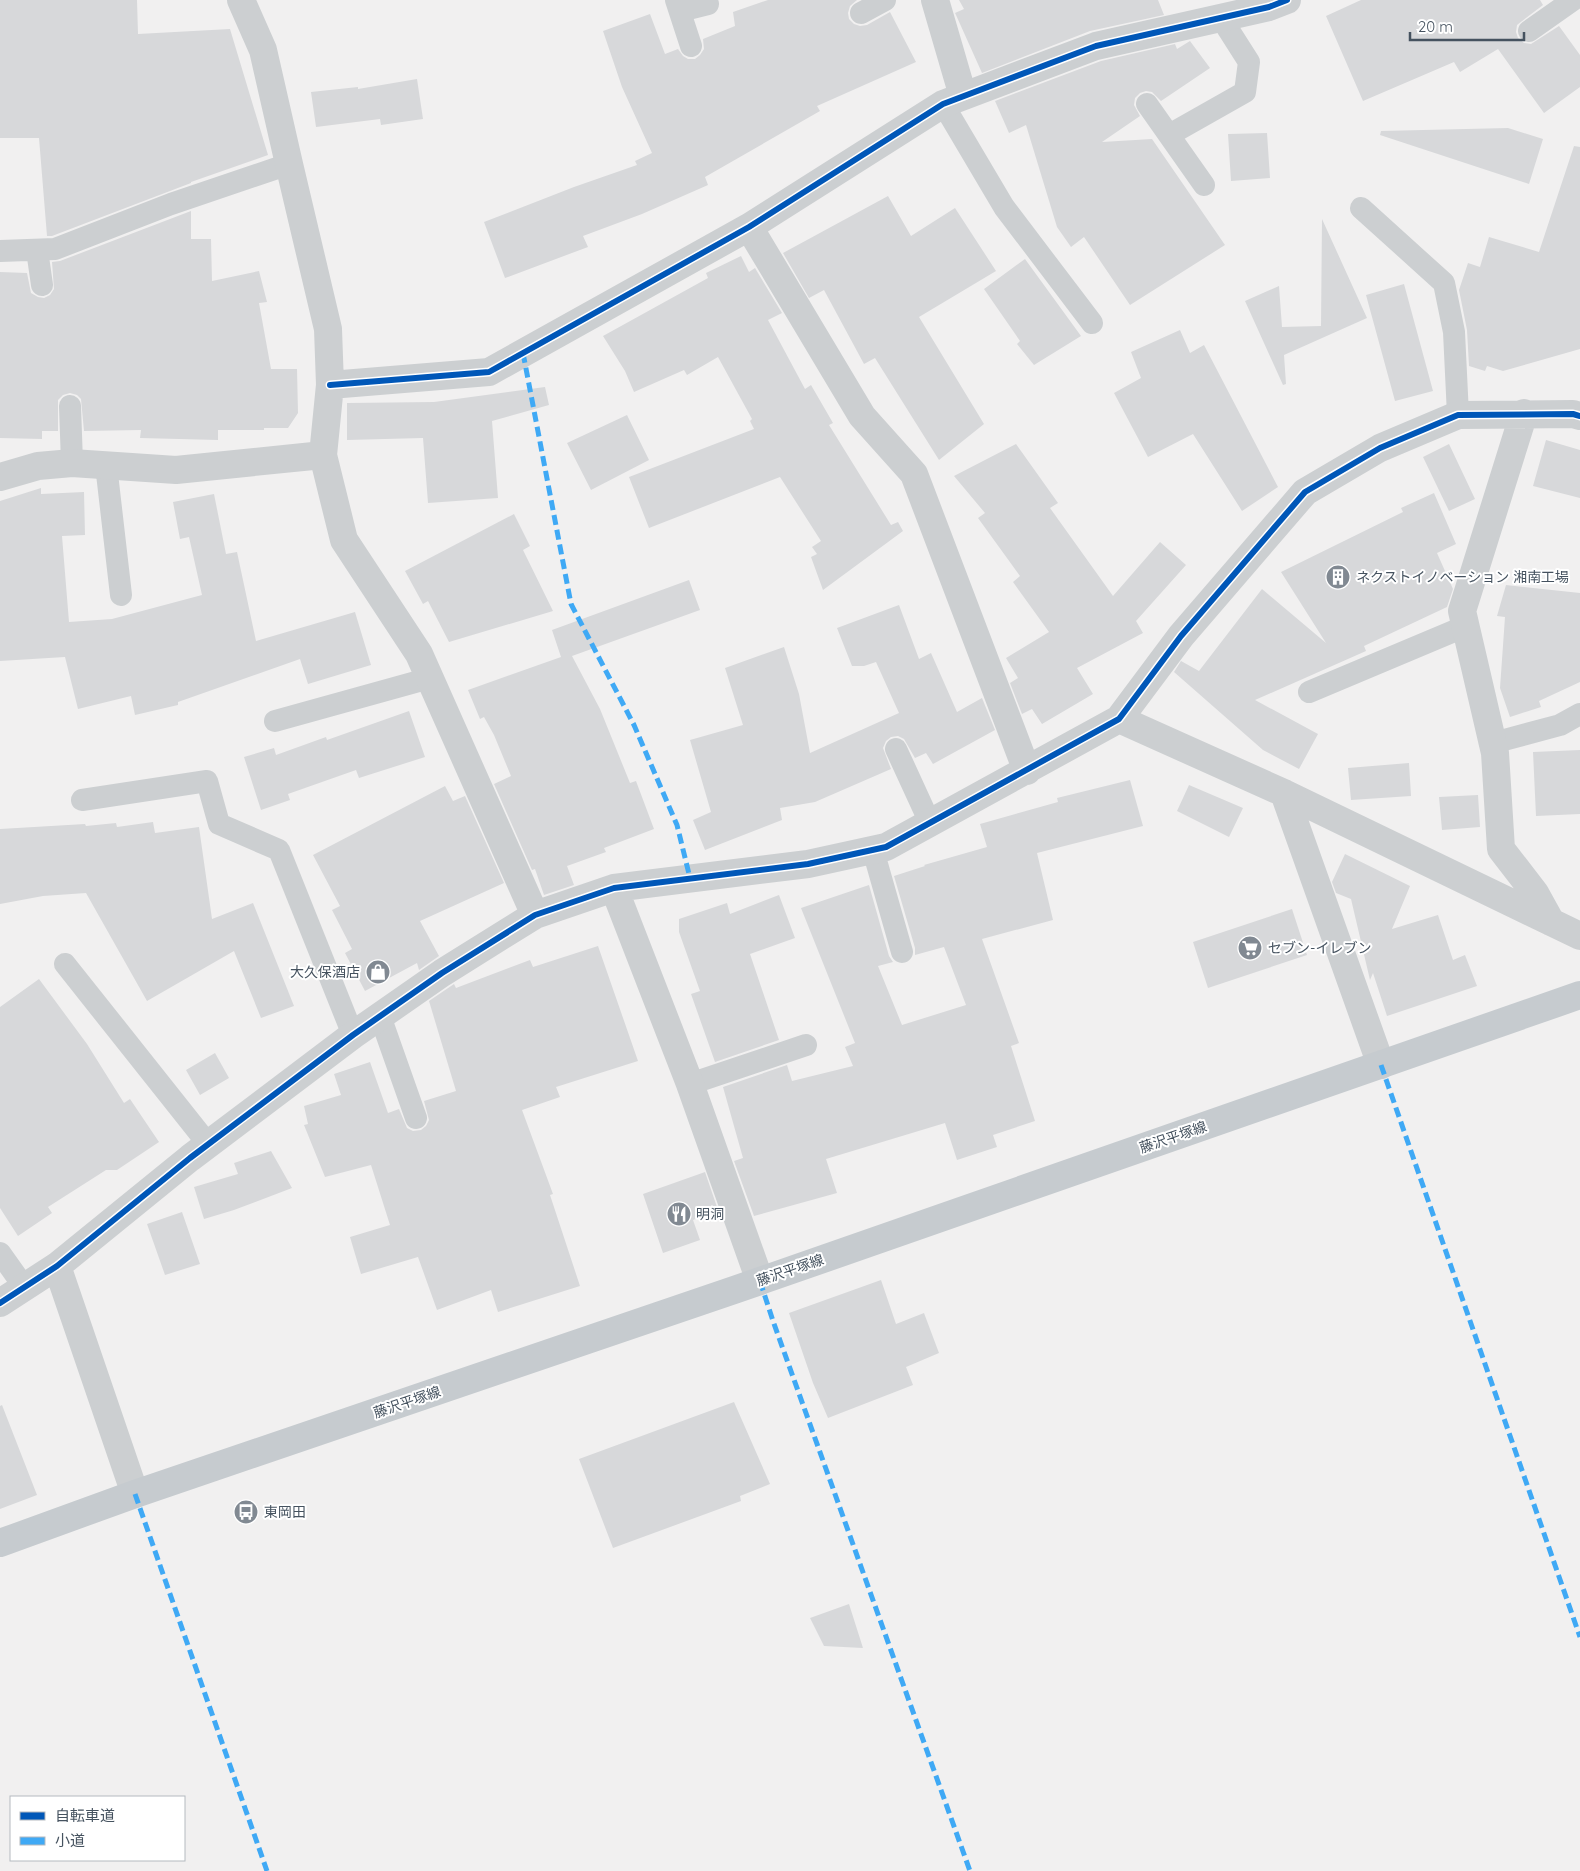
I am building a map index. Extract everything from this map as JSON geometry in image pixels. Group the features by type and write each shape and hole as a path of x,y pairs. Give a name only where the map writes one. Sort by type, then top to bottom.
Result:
{"main road":[{"name":"藤沢平塚線","path":"0,1543 135,1494 760,1281 1580,995"}],"street":[{"path":"242,0 263,50 328,328 330,385 322,455 344,540 419,654 534,914"},
{"path":"935,0 953,100"},
{"path":"330,385 489,372 748,227 953,100 1096,46 1269,7 1287,0"},
{"path":"748,227 862,416 914,474 1027,771"},
{"path":"1524,413 1462,611 1495,753 1501,849 1535,893 1551,922"},
{"path":"0,1303 57,1266 208,1144 353,1034 442,973 534,914 614,888 808,864 886,847 1120,719 1181,636 1305,492 1380,448 1458,414 1524,413 1573,414 1580,416"},
{"path":"0,477 38,466 72,463 176,470 322,455"},
{"path":"1120,719 1284,793 1580,936"},
{"path":"1284,793 1381,1065"},
{"path":"614,888 690,1084 760,1281"},
{"path":"57,1266 135,1494"}],"lane":[{"path":"861,12 885,0"},
{"path":"1529,31 1573,0"},
{"path":"691,46 678,6 708,4"},
{"path":"1169,135 1244,92 1249,62 1221,18"},
{"path":"953,100 1004,207 1092,323"},
{"path":"1147,104 1204,185"},
{"path":"0,251 55,249 171,204 289,164"},
{"path":"1361,208 1444,283 1454,332 1458,414"},
{"path":"38,250 42,284"},
{"path":"70,406 72,463"},
{"path":"106,465 121,596"},
{"path":"1309,692 1466,626"},
{"path":"275,721 430,678"},
{"path":"1492,743 1560,726 1580,714"},
{"path":"896,749 930,824"},
{"path":"82,800 207,781 219,824 279,850 353,1034"},
{"path":"872,850 902,952"},
{"path":"65,964 208,1144"},
{"path":"380,1016 416,1118"},
{"path":"690,1084 806,1045"},
{"path":"0,1253 25,1288"}],"building":[{"path":"0,0 137,0 138,34 230,29 268,155 191,182 52,236 47,236 39,138 0,138"},
{"path":"768,0 857,0 850,6 848,13 849,19 854,24 860,26 867,25 890,12 916,62 817,106 820,111 705,177 708,185 642,214 583,236 588,247 505,278 484,222 637,165 635,161 652,153 622,87 603,31 650,14 665,54 678,49 688,59 695,59 704,49 703,39 735,26 733,12"},
{"path":"959,0 1158,0 1164,15 1090,31 982,73 955,13 964,9"},
{"path":"1361,0 1540,0 1543,5 1517,25 1516,32 1518,38 1524,43 1531,44 1559,26 1580,55 1580,87 1544,113 1498,49 1460,72 1454,62 1363,101 1326,16"},
{"path":"1190,41 1210,68 1161,101 1152,92 1140,93 1135,98 1134,105 1140,116 1102,142 1152,139 1225,245 1130,305 1084,237 1071,247 1057,227 1026,125 1009,133 995,101 1101,61 1175,44 1177,49"},
{"path":"417,79 423,119 381,125 380,119 316,127 311,92 358,87 358,89"},
{"path":"1508,128 1543,139 1529,184 1380,135 1381,131"},
{"path":"1267,133 1270,178 1231,181 1228,134"},
{"path":"1574,146 1580,147 1580,349 1503,371 1487,366 1485,371 1469,366 1467,330 1459,290 1468,263 1480,267 1489,237 1539,252"},
{"path":"888,196 911,236 955,208 996,271 919,317 984,424 939,460 875,358 864,364 824,290 809,298 783,253"},
{"path":"191,211 191,239 211,239 212,281 259,271 267,302 259,303 271,369 297,369 298,413 288,428 218,430 218,440 140,438 141,430 84,431 81,399 77,395 70,393 63,395 58,400 58,431 42,431 42,439 0,438 0,272 27,273 31,293 44,298 50,295 54,289 52,262 60,261"},
{"path":"1322,219 1367,318 1284,355 1286,384 1283,385 1245,301 1279,286 1282,327 1321,326"},
{"path":"741,256 749,272 755,268 782,313 768,320 805,389 811,385 833,423 829,425 891,525 898,522 903,531 823,590 811,557 817,554 812,547 821,541 780,477 649,528 629,477 754,429 750,421 752,419 718,357 687,375 684,370 634,392 625,371 603,336 708,278 706,273"},
{"path":"1025,259 1081,336 1034,365 1017,344 1020,341 984,289"},
{"path":"1404,284 1433,391 1395,401 1366,295"},
{"path":"1180,330 1190,353 1204,345 1278,487 1242,511 1193,434 1148,457 1114,393 1141,378 1131,352"},
{"path":"545,387 549,405 492,421 498,498 428,503 423,438 347,440 347,403 434,402"},
{"path":"627,415 649,460 591,490 567,443"},
{"path":"1546,440 1580,450 1580,498 1533,486"},
{"path":"1016,444 1058,503 1050,508 1113,596 1160,542 1186,565 1136,621 1143,633 1077,668 1093,694 1042,724 1032,709 1022,714 1010,683 1018,678 1006,658 1049,632 1013,582 1020,576 978,518 985,513 954,476"},
{"path":"1449,444 1475,499 1449,511 1423,457"},
{"path":"41,488 41,494 84,492 85,535 62,536 69,622 112,619 202,595 189,537 180,539 173,502 214,494 226,554 237,552 256,641 355,612 371,665 308,684 300,659 178,702 178,705 135,715 131,696 78,709 65,657 0,661 0,501"},
{"path":"1434,493 1456,544 1437,553 1453,589 1447,607 1364,646 1366,651 1255,700 1318,734 1299,769 1263,750 1174,672 1181,661 1199,671 1262,589 1326,643 1281,572 1403,512 1401,508"},
{"path":"514,514 530,546 523,550 553,611 449,642 428,601 423,604 405,571"},
{"path":"689,580 700,610 572,656 600,709 630,783 636,781 654,829 604,848 606,852 567,866 574,885 544,895 535,869 532,870 494,784 511,776 494,735 484,717 480,719 468,690 561,657 552,630"},
{"path":"1506,585 1580,593 1580,682 1539,701 1541,707 1510,717 1500,688 1505,617 1497,616"},
{"path":"899,605 919,659 931,653 957,712 982,698 995,730 933,764 926,753 915,758 904,739 898,736 891,737 886,741 883,748 891,769 815,802 780,808 782,820 705,850 693,820 711,812 690,740 743,725 725,668 784,647 799,694 810,753 899,713 876,662 864,666 852,666 837,628"},
{"path":"409,711 425,757 359,778 356,770 288,794 290,800 261,810 244,757 274,748 276,755 326,737 327,740"},
{"path":"1580,750 1580,814 1536,816 1533,752"},
{"path":"1409,763 1411,796 1351,800 1348,768"},
{"path":"1130,780 1143,826 1037,853 1053,920 982,939 1019,1043 1011,1046 1035,1121 993,1135 997,1147 957,1160 945,1123 826,1159 837,1193 754,1216 734,1161 743,1158 723,1087 787,1065 792,1081 853,1066 845,1047 855,1043 801,908 869,885 889,956 893,962 878,966 902,1025 966,1005 944,947 915,955 915,948 894,876 924,865 987,847 980,824 1058,802 1057,798"},
{"path":"1189,785 1243,808 1229,837 1177,811"},
{"path":"445,786 453,801 465,796 504,883 420,921 439,956 419,970 417,963 365,991 345,953 352,949 332,910 340,906 313,855"},
{"path":"1478,795 1480,827 1442,830 1439,797"},
{"path":"153,822 155,833 199,827 212,919 253,903 294,1006 261,1018 234,951 147,1001 86,893 43,896 0,904 0,829 116,823 117,827"},
{"path":"1345,854 1410,886 1392,929 1438,915 1453,960 1465,955 1477,986 1387,1016 1373,973 1370,980 1351,899 1336,893 1332,882"},
{"path":"779,895 795,938 750,954 779,1040 715,1062 691,994 700,991 679,932 679,919 727,903 730,914"},
{"name":"セブン-イレブン","path":"1292,909 1307,955 1208,988 1193,942"},
{"path":"598,946 638,1061 556,1087 560,1097 522,1110 553,1194 550,1195 580,1286 498,1312 491,1290 437,1310 418,1257 361,1274 350,1237 390,1225 371,1165 325,1177 304,1125 308,1124 304,1106 341,1095 334,1074 370,1062 388,1113 399,1109 407,1128 413,1131 421,1130 429,1120 424,1101 456,1091 429,1001 454,984 456,988 530,960 533,967"},
{"path":"39,979 87,1044 124,1103 130,1099 159,1142 117,1170 106,1170 48,1207 52,1213 18,1236 0,1208 0,1007"},
{"path":"215,1053 229,1078 200,1095 186,1070"},
{"path":"271,1151 292,1188 204,1219 194,1187 238,1174 234,1163"},
{"name":"明洞","path":"705,1172 718,1210 693,1220 700,1240 663,1253 643,1194"},
{"path":"182,1212 200,1264 165,1275 147,1224"},
{"path":"881,1280 896,1324 924,1313 939,1353 906,1367 913,1385 828,1418 813,1383 789,1313"},
{"path":"734,1402 770,1484 740,1496 741,1501 613,1548 579,1459"},
{"path":"2,1405 37,1495 0,1509 0,1406"},
{"path":"849,1604 863,1648 824,1646 810,1618"}],"marked path":[{"path":"523,353 571,604 634,725 677,825 690,878"},
{"path":"1381,1065 1580,1637"},
{"path":"760,1281 970,1871"},
{"path":"135,1494 267,1871"}],"cycle path":[{"path":"330,385 489,372 749,227 943,104 1096,46 1269,7 1287,0"},
{"path":"0,1303 57,1266 190,1158 353,1035 442,973 535,915 614,888 808,864 886,847 1119,719 1181,636 1305,492 1380,448 1458,415 1573,414 1580,416"}],"place":[{"name":"ネクストイノベーション 湘南工場","path":"1338,577"},
{"name":"セブン-イレブン","path":"1250,948"},
{"name":"大久保酒店","path":"378,972"},
{"name":"明洞","path":"679,1214"},
{"name":"東岡田","path":"246,1512"}]}
